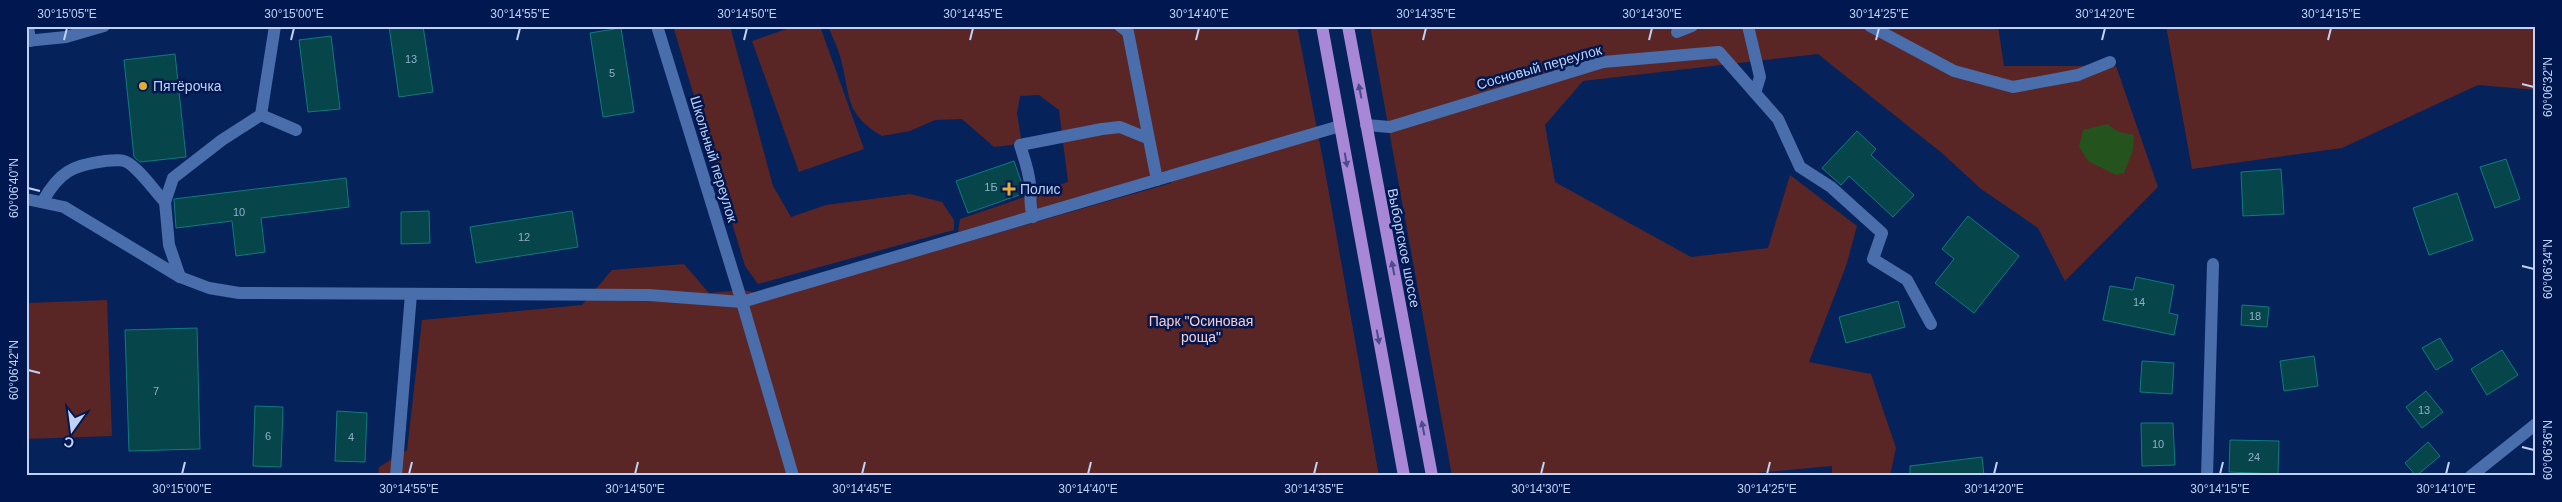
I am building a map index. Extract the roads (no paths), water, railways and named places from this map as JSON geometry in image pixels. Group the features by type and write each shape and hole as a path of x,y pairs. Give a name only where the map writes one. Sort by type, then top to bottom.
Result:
{"main road":[{"path":"1322,26 1404,476"},
{"name":"Выборгское шоссе","path":"1348,26 1432,476"}],"street":[{"path":"28,26 28,41 66,37 104,26"},
{"path":"180,277 169,245 165,202 173,178 222,140 262,115 275,26"},
{"name":"Школьный переулок","path":"657,26 742,302 793,476"},
{"path":"1120,26 1128,32 1147,138 1157,180"},
{"path":"1677,32 1692,26"},
{"path":"1748,26 1760,77 1755,93"},
{"path":"1870,26 1954,70 2013,88 2078,75 2110,62"},
{"name":"Сосновый переулок","path":"1366,125 1390,127 1603,62 1719,52 1778,119 1800,167 1831,187 1882,233 1873,259 1906,280 1931,324"},
{"path":"262,115 296,130"},
{"path":"26,199 43,201 64,207 180,277 209,288 239,293 649,295 742,302 1340,126"},
{"path":"1033,217 1028,202 1031,188 1029,176 1020,145 1102,128 1120,127 1147,138"},
{"path":"43,201 52,186 74,167 118,160 126,161 134,167 165,202"},
{"path":"2207,476 2213,264"},
{"path":"396,476 411,294"},
{"path":"2471,476 2536,424"}],"place":[{"name":"Пятёрочка","path":"143,86"},
{"name":"Полис","path":"1009,189"}],"park label":[{"name":"Парк \"Осиновая роща\"","path":"1201,330"}]}
